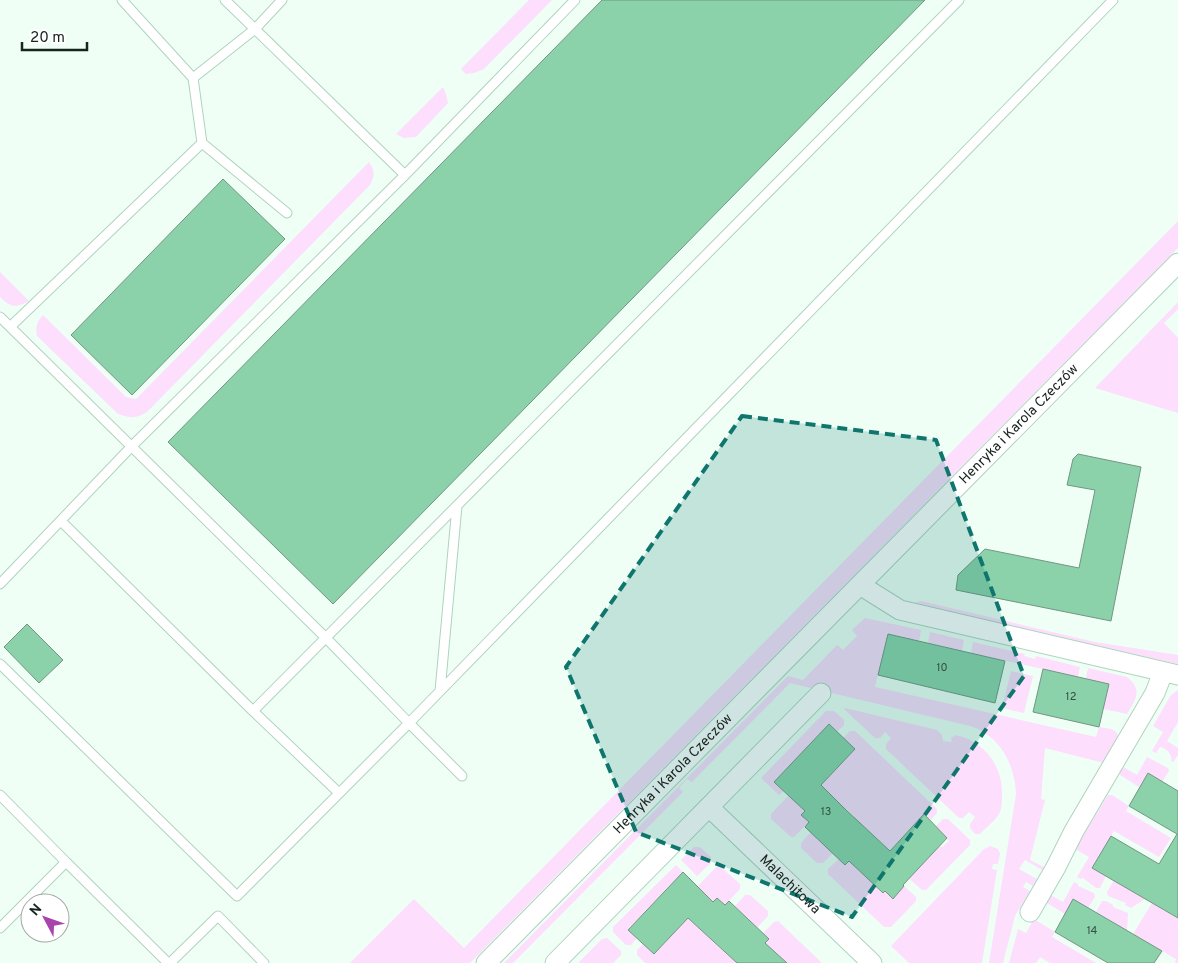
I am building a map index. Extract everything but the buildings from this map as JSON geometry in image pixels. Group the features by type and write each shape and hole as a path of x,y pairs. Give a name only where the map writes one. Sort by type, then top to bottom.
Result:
{"street":[{"name":"Henryka i Karola Czeczów","path":"486,963 1178,263"},
{"path":"860,585 900,610 1170,673 1155,693 1074,831 1030,912"},
{"path":"555,963 820,693"},
{"name":"Malachitowa","path":"709,808 872,963"}],"lane":[{"path":"122,0 193,78 202,144 286,213"},
{"path":"225,0 404,175"},
{"path":"193,78 255,29 282,0"},
{"path":"0,584 132,446 404,175 575,0"},
{"path":"253,711 959,0"},
{"path":"0,664 237,896 440,691 1112,0"},
{"path":"10,327 202,144"},
{"path":"0,317 326,638 462,776"},
{"path":"440,691 457,506"},
{"path":"61,521 253,711 339,793"},
{"path":"0,795 169,963 218,916 264,963"},
{"path":"0,928 66,862"}],"highlighted area":[{"path":"742,416 936,440 1024,676 852,917 636,832 566,667"}],"shaded area":[{"path":"529,0 552,0 484,69 466,74 461,69"},
{"path":"443,87 448,103 416,137 404,138 396,134"},
{"path":"369,162 374,173 370,185 147,412 132,417 118,414 37,336 37,325 43,315 126,397 136,399"},
{"path":"1178,221 1178,248 470,963 350,963 414,899 464,948"},
{"path":"0,272 29,301 14,306 0,297"},
{"path":"1178,302 1178,309 1164,323 1178,338 1178,413 1095,388"},
{"path":"921,601 1095,642 1178,655 1178,664 911,604"},
{"path":"865,618 921,630 919,642 878,675 875,687 1096,737 1099,727 1112,729 1117,734 1118,738 1115,747 1104,763 1045,748 1041,799 1045,800 1030,860 1044,867 1042,870 1025,860 1019,869 1037,879 1033,886 1026,882 1023,887 1030,891 1015,916 1003,963 989,963 1016,794 1013,772 1004,752 990,736 970,726 790,683 692,782 687,779 679,788 683,792 513,963 504,963 788,676 803,680 837,645 843,650 857,636 852,630"},
{"path":"930,632 964,640 962,651 928,643"},
{"path":"973,642 1025,654 1024,656 1035,659 1036,656 1080,667 1078,677 971,653"},
{"path":"1088,668 1127,677 1132,682 1135,686 1136,695 1127,714 1103,709 1089,680 1086,678"},
{"path":"1011,671 1033,676 1024,713 1002,708"},
{"path":"1178,690 1178,722 1167,741 1178,748 1178,755 1171,762 1170,754 1165,749 1160,747 1156,753 1152,751 1163,732 1153,726 1171,695"},
{"path":"845,708 937,730 942,735 943,741 952,742 951,738 956,735 975,743 990,756 999,774 1002,802 1001,810 997,817 980,834 975,834 970,828 970,824 975,817 969,812 963,818 959,818 886,749 886,744 891,738 885,732 880,738 875,738"},
{"path":"826,711 834,711 844,720 844,725 837,732 829,725 775,781 784,791 779,795 761,778"},
{"path":"850,731 855,731 937,809 937,813 931,820 924,814 890,850 853,818 854,816 844,809 821,785 855,749 843,738"},
{"path":"1147,757 1168,768 1169,771 1162,782 1148,774 1139,787 1120,775 1123,767 1137,775"},
{"path":"790,794 806,810 801,815 809,822 794,837 791,837 771,819 771,814"},
{"path":"1108,795 1112,795 1129,806 1126,811 1171,838 1159,857 1114,831 1092,868 1106,876 1100,888 1096,888 1083,878 1077,877 1089,857 1075,849"},
{"path":"943,819 948,819 970,840 970,845 926,890 922,890 905,875 939,846 942,847 949,841 935,827"},
{"path":"811,832 817,838 821,834 837,849 823,863 817,863 801,848 801,843"},
{"path":"990,846 998,849 1000,854 998,864 993,864 992,869 997,870 982,963 909,963 891,946 984,849"},
{"path":"694,847 700,847 711,857 711,863 697,876 681,860"},
{"path":"839,859 845,865 849,861 858,869 860,867 882,893 885,891 893,898 904,886 916,897 916,901 891,927 884,927 828,874 828,869"},
{"path":"676,865 683,872 628,929 637,938 631,945 626,945 613,932 613,927"},
{"path":"716,867 721,867 740,884 740,889 725,905 717,898 712,903 696,888"},
{"path":"1114,880 1145,899 1131,908 1125,905 1126,903 1108,896 1107,892"},
{"path":"1074,882 1078,886 1094,893 1095,897 1088,908 1065,914 1047,903 1046,900 1049,894 1063,902"},
{"path":"745,895 750,895 768,911 768,916 757,928 737,917 741,912 735,906"},
{"path":"1102,901 1106,901 1113,905 1113,907 1128,913 1127,931 1096,912"},
{"path":"1152,903 1178,918 1178,963 1175,963 1176,959 1133,934"},
{"path":"688,918 737,963 645,963 637,955 637,950 643,944 654,954"},
{"path":"1034,919 1055,932 1052,937 1096,963 1050,963 1040,957 1036,963 1009,963 1018,929 1026,933"},
{"path":"778,921 822,963 786,963 765,943 769,939 763,933 774,922"},
{"path":"607,938 621,951 621,955 613,963 578,963 602,939"}]}
